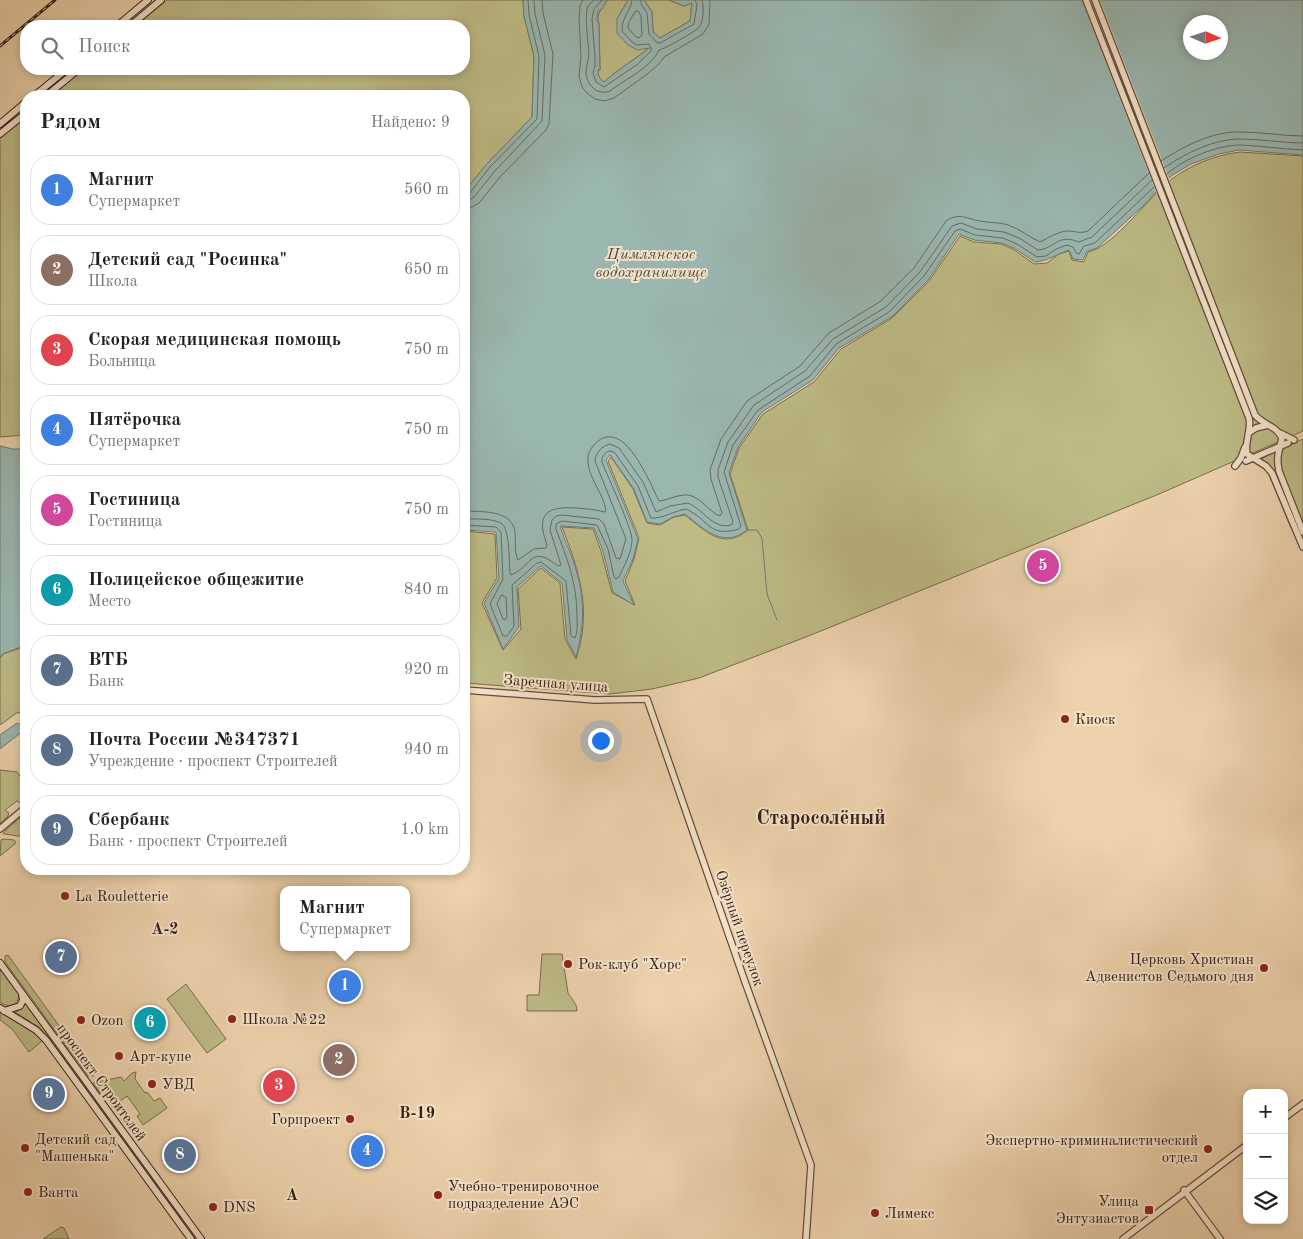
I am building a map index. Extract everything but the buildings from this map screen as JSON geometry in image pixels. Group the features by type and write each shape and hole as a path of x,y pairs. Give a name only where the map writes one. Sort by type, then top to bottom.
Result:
{"main road":[{"path":"124,20 148,0"},
{"path":"137,20 161,0"},
{"path":"41,90 60,75"},
{"path":"53,90 72,75"},
{"path":"0,124 20,107"},
{"path":"0,134 20,118"},
{"name":"проспект Строителей","path":"0,963 201,1239"},
{"path":"2,1010 20,1006 23,1000 22,993"},
{"name":"проспект Строителей","path":"2,1010 36,1030 46,1040 191,1239"}],"street":[{"path":"1086,0 1249,418 1250,432 1241,458 1235,466"},
{"path":"1095,0 1255,415 1262,422 1294,440"},
{"path":"1250,432 1256,428 1268,425"},
{"path":"1280,433 1282,438 1281,446 1277,455 1279,471 1303,532"},
{"path":"1250,460 1288,442"},
{"path":"1245,446 1250,460 1266,466 1272,473 1303,546"},
{"name":"Заречная улица","path":"470,690 595,700 647,699"},
{"name":"Озёрный переулок","path":"647,699 811,1165 807,1239"},
{"path":"0,829 20,811"},
{"path":"1288,1115 1303,1104"},
{"path":"1118,1239 1243,1148"},
{"path":"1123,1239 1185,1190"},
{"path":"1185,1190 1220,1239"}],"shaded area":[{"path":"167,0 523,0 524,16 534,56 532,117 470,185 470,90 58,90 76,75 470,75 470,20 142,20"},
{"path":"607,0 628,0 617,19 650,47 604,82 598,74 598,70 600,70 598,17"},
{"path":"644,0 669,0 684,6 692,3 690,21 660,38 653,32 652,12"},
{"path":"20,121 20,435 0,437 0,137"},
{"path":"1240,152 1303,156 1303,431 1159,494 806,637 699,678 652,689 610,694 470,683 470,532 495,534 497,578 482,603 503,650 521,629 518,589 541,568 560,583 565,639 576,659 583,625 582,592 579,576 562,527 593,529 612,593 635,605 625,581 634,559 639,538 608,461 611,457 633,489 647,523 660,525 674,517 685,515 715,536 731,539 739,536 748,530 730,474 739,448 763,414 814,382 841,349 892,318 929,281 960,236 974,242 1001,244 1013,249 1034,264 1047,263 1059,254 1069,251 1072,260 1084,262 1088,252 1109,241 1172,179 1204,161"},
{"path":"1303,439 1303,523 1291,528 1262,458"},
{"path":"20,648 20,714 18,712 0,725 0,658 3,654"},
{"path":"0,770 17,772 20,776 20,803 17,801 5,810 9,813 8,816 0,824"},
{"path":"20,817 20,836 3,833"},
{"path":"1,840 14,840 16,843 0,856"},
{"path":"542,954 562,954 568,993 576,1005 577,1011 527,1011 527,995 539,995"},
{"path":"8,955 94,1076 88,1076 5,962 5,956"},
{"path":"0,969 19,994 18,1000 13,1006 0,1002"},
{"path":"186,984 226,1039 207,1053 167,999"},
{"path":"25,1002 49,1034 47,1036 40,1028 15,1012 21,1009"},
{"path":"0,1011 34,1031 43,1040 29,1052 12,1029 0,1020"},
{"path":"136,1072 135,1079 145,1093 147,1092 154,1101 160,1098 167,1108 143,1125 137,1116 140,1114 127,1096 115,1105 111,1096 108,1098 103,1091 100,1093 93,1083 121,1077 124,1081 132,1073"},
{"path":"61,1227 64,1228 69,1239 43,1239"}],"water":[{"name":"Цимлянское водохранилище","path":"523,0 607,0 602,9 598,11 597,20 599,24 600,70 598,70 598,74 604,82 649,48 637,50 628,45 617,33 617,19 628,0 644,0 652,12 653,32 660,38 690,21 692,3 684,6 669,0 1303,0 1303,155 1239,150 1219,154 1191,164 1171,176 1142,207 1097,248 1087,251 1083,260 1073,259 1069,250 1035,262 1014,248 1002,243 974,240 959,234 928,280 893,316 839,348 813,380 762,412 738,447 729,473 747,530 730,538 714,535 685,514 673,517 660,524 647,522 634,489 610,455 606,460 638,539 633,559 623,581 634,605 613,592 603,551 594,528 560,526 580,584 582,625 576,657 567,640 562,583 541,566 517,587 519,627 503,649 484,603 499,578 496,532 470,530 470,185 532,117 534,56 524,16"},
{"path":"0,446 20,449 20,647 0,657"},
{"path":"17,723 20,724 20,733 0,749 0,735"}],"pier":[{"path":"1082,0 1100,0 1170,181 1157,195"}],"waterway":[{"path":"747,530 757,530 762,538 767,594 777,620"}],"railway":[{"path":"31,20 55,0"},
{"path":"0,46 20,29"}],"place":[{"name":"Гостиница","path":"1043,566"},
{"name":"Киоск","path":"1065,719"},
{"name":"La Rouletterie","path":"65,896"},
{"name":"ВТБ","path":"61,957"},
{"name":"Рок-клуб \"Хорс\"","path":"568,964"},
{"name":"Церковь Христиан Адвенистов Седьмого дня","path":"1264,968"},
{"name":"Магнит","path":"345,986"},
{"name":"Школа №22","path":"232,1019"},
{"name":"Ozon","path":"81,1020"},
{"name":"Полицейское общежитие","path":"150,1023"},
{"name":"Арт-купе","path":"119,1056"},
{"name":"Детский сад \"Росинка\"","path":"339,1060"},
{"name":"УВД","path":"152,1084"},
{"name":"Скорая медицинская помощь","path":"279,1086"},
{"name":"Сбербанк","path":"49,1094"},
{"name":"Горпроект","path":"350,1119"},
{"name":"Детский сад \"Машенька\"","path":"25,1148"},
{"name":"Экспертно-криминалистический отдел","path":"1208,1149"},
{"name":"Пятёрочка","path":"367,1151"},
{"name":"Почта России №347371","path":"180,1155"},
{"name":"Ванта","path":"28,1192"},
{"name":"Учебно-тренировочное подразделение АЭС","path":"438,1195"},
{"name":"DNS","path":"213,1207"},
{"name":"Улица Энтузиастов","path":"1149,1210"},
{"name":"Лимекс","path":"875,1213"}],"district":[{"name":"Староcолёный","path":"821,817"},
{"name":"А-2","path":"165,928"},
{"name":"В-19","path":"417,1112"},
{"name":"А","path":"292,1194"}]}
